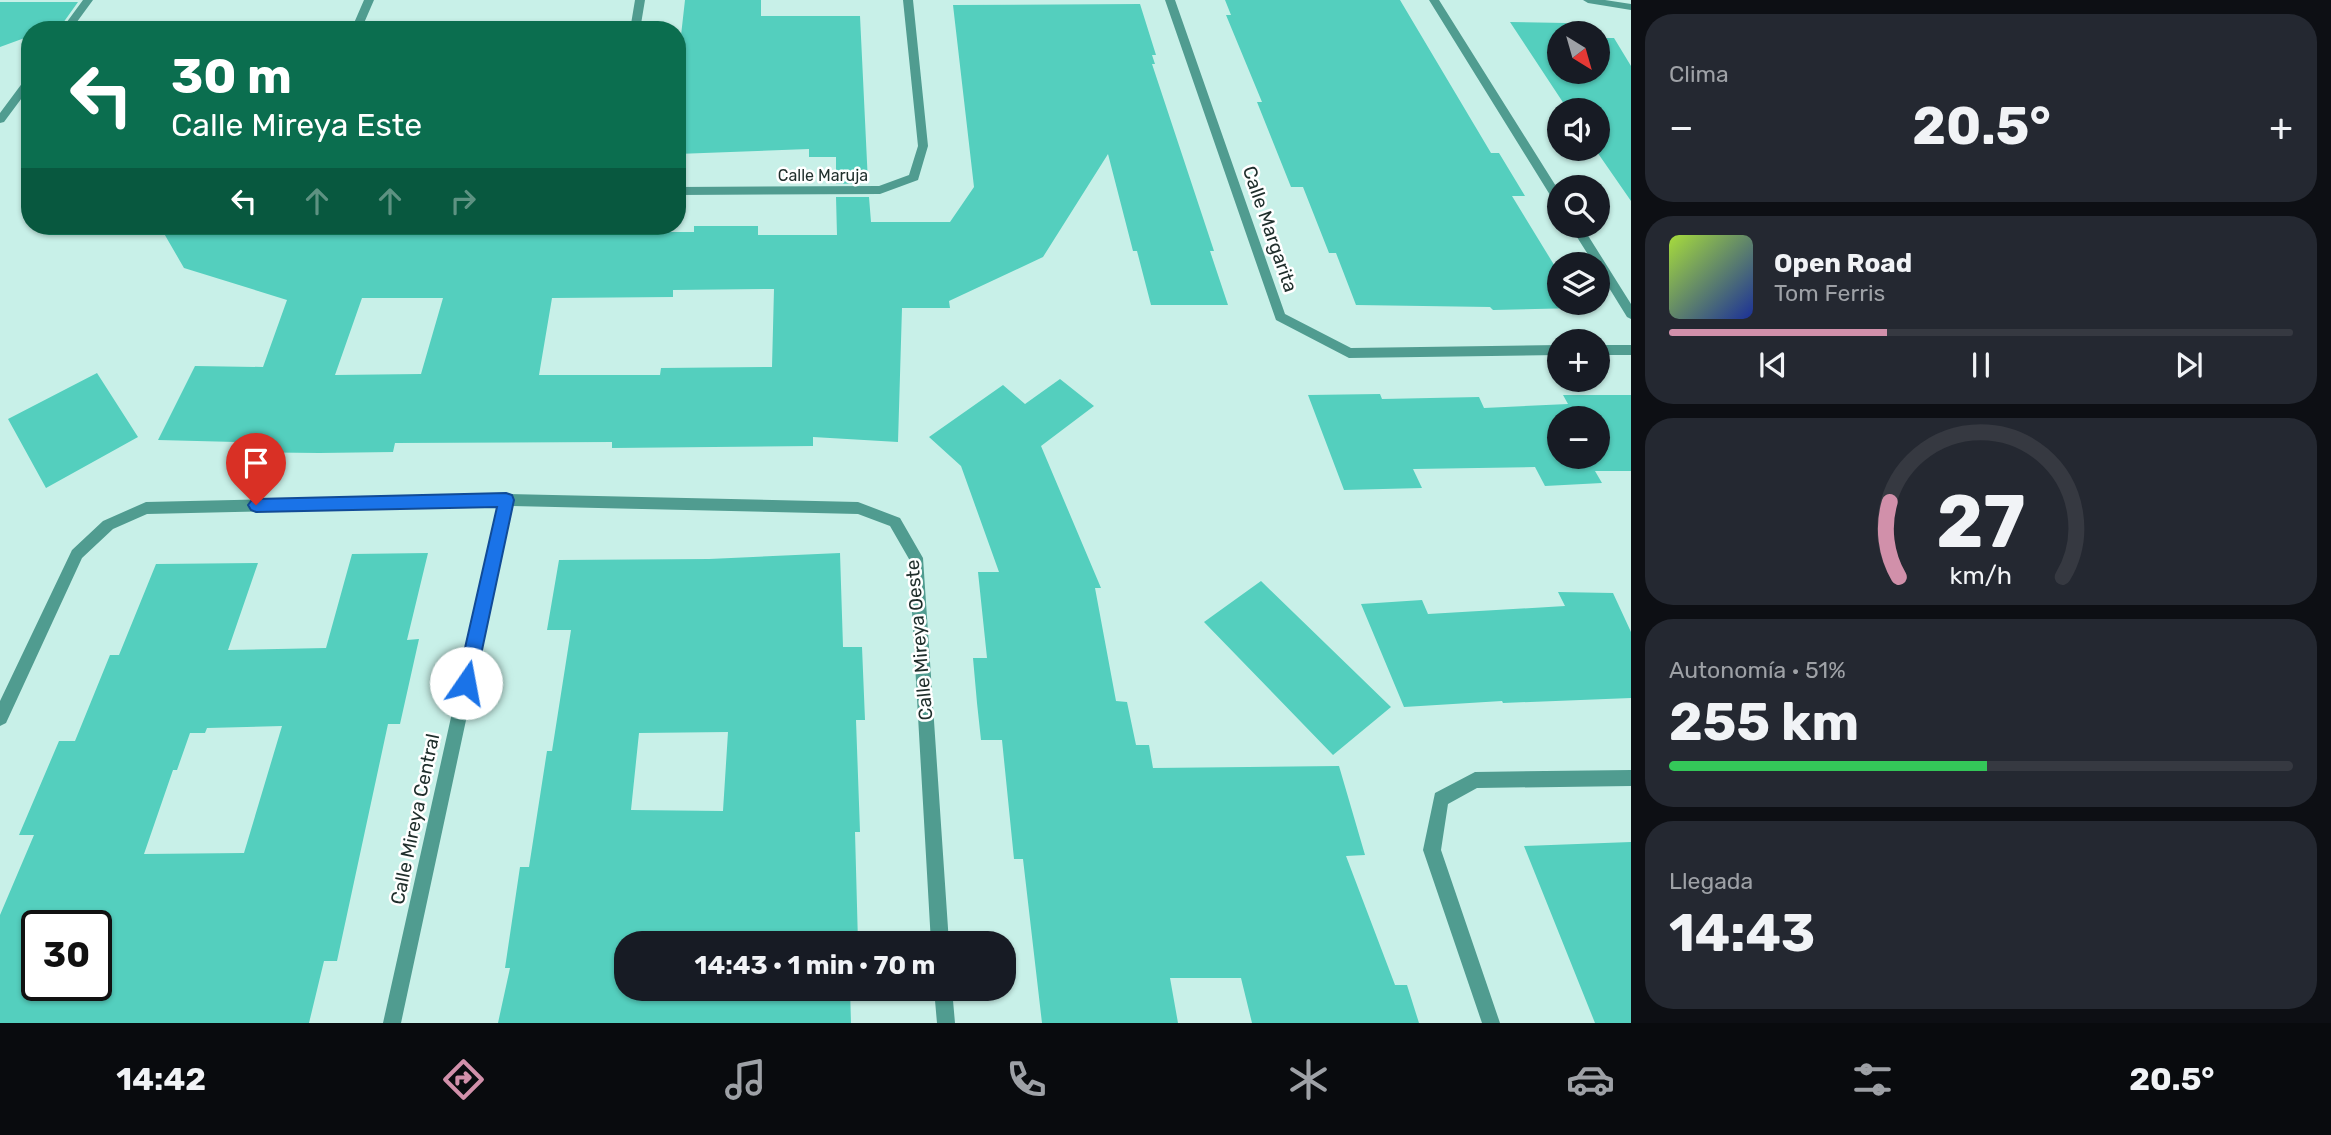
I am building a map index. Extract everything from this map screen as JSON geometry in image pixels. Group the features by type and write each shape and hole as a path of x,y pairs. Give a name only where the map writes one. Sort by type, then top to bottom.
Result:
{"street":[{"path":"73,21 88,0"},
{"path":"359,21 369,0"},
{"path":"636,21 640,0"},
{"name":"Calle Maruja","path":"686,191 880,190 914,177 923,146 908,0"},
{"name":"Calle Margarita","path":"1170,0 1279,317 1349,353 1547,351"},
{"path":"1434,0 1547,181"},
{"path":"1588,0 1631,7"},
{"path":"0,120 21,92"},
{"path":"1584,238 1631,314"},
{"path":"1610,350 1631,350"},
{"name":"Calle Mireya Oeste","path":"0,718 77,554 108,525 145,508 506,500 858,508 895,522 916,558 939,931"},
{"name":"Calle Mireya Central","path":"392,1023 506,500"},
{"path":"1492,1023 1432,850 1440,799 1475,780 1631,778"},
{"path":"944,1001 946,1023"}],"building":[{"path":"685,0 761,0 761,16 860,16 868,183 836,184 836,157 809,157 809,149 686,154 686,21 683,21"},
{"path":"1225,0 1400,0 1491,153 1499,153 1525,196 1512,196 1547,253 1547,309 1493,310 1490,307 1356,305 1336,253 1329,253 1303,187 1291,187 1257,102 1262,102 1226,15 1231,15"},
{"path":"0,2 78,2 64,21 21,21 21,39 0,47"},
{"path":"1140,4 1156,55 1152,55 1155,64 1152,64 1214,251 1210,251 1228,305 1151,305 1137,251 1133,251 1108,154 1043,257 949,301 950,308 902,308 898,442 813,437 813,446 612,448 612,442 395,443 393,452 319,453 232,452 236,442 158,440 195,366 263,367 287,300 184,268 165,235 686,235 686,232 694,232 694,226 758,226 758,235 837,235 836,197 869,197 871,222 950,222 974,187 953,5","holes":["774,289 772,367 661,368 660,375 539,375 552,298 673,297 673,290","362,298 443,298 421,374 335,375"]},
{"path":"1510,22 1547,23 1547,78"},
{"path":"1610,38 1614,38 1631,66 1631,201 1603,161 1610,161 1610,98 1560,98 1551,84 1610,84"},
{"path":"97,373 138,437 46,488 8,419"},
{"path":"1060,379 1094,406 1041,446 1101,588 1095,588 1116,701 1127,702 1136,745 1149,745 1153,768 1339,766 1365,855 1346,856 1395,985 1407,985 1419,1023 1252,1023 1241,978 1170,978 1178,1023 1042,1023 1023,859 1014,859 1002,740 981,740 977,703 973,658 987,658 978,572 999,572 961,466 929,437 1003,385 1025,404"},
{"path":"1380,394 1382,399 1479,397 1484,408 1568,404 1563,395 1631,395 1631,471 1595,471 1602,483 1545,486 1535,467 1413,469 1422,488 1344,490 1308,395"},
{"path":"428,553 407,640 419,639 400,724 388,724 337,961 324,961 309,1023 0,1023 0,915 34,835 19,835 59,741 75,741 110,655 119,655 156,564 258,563 228,650 326,648 352,554","holes":["282,726 244,853 144,854 173,770 177,770 190,733 205,733 207,728"]},
{"path":"840,553 843,647 862,647 865,720 856,720 860,832 855,832 858,931 614,931 614,1001 850,1001 851,1023 498,1023 510,968 505,968 520,867 529,867 547,751 552,751 571,630 547,630 559,560 709,559","holes":["728,732 723,811 631,810 639,733"]},
{"path":"1261,581 1391,707 1333,755 1204,622"},
{"path":"1558,592 1613,593 1631,632 1631,698 1502,701 1404,707 1361,604 1422,600 1428,614 1565,606"},
{"path":"1631,842 1631,1023 1595,1023 1524,846"}],"route":[{"path":"256,505 506,500 466,683"}]}
